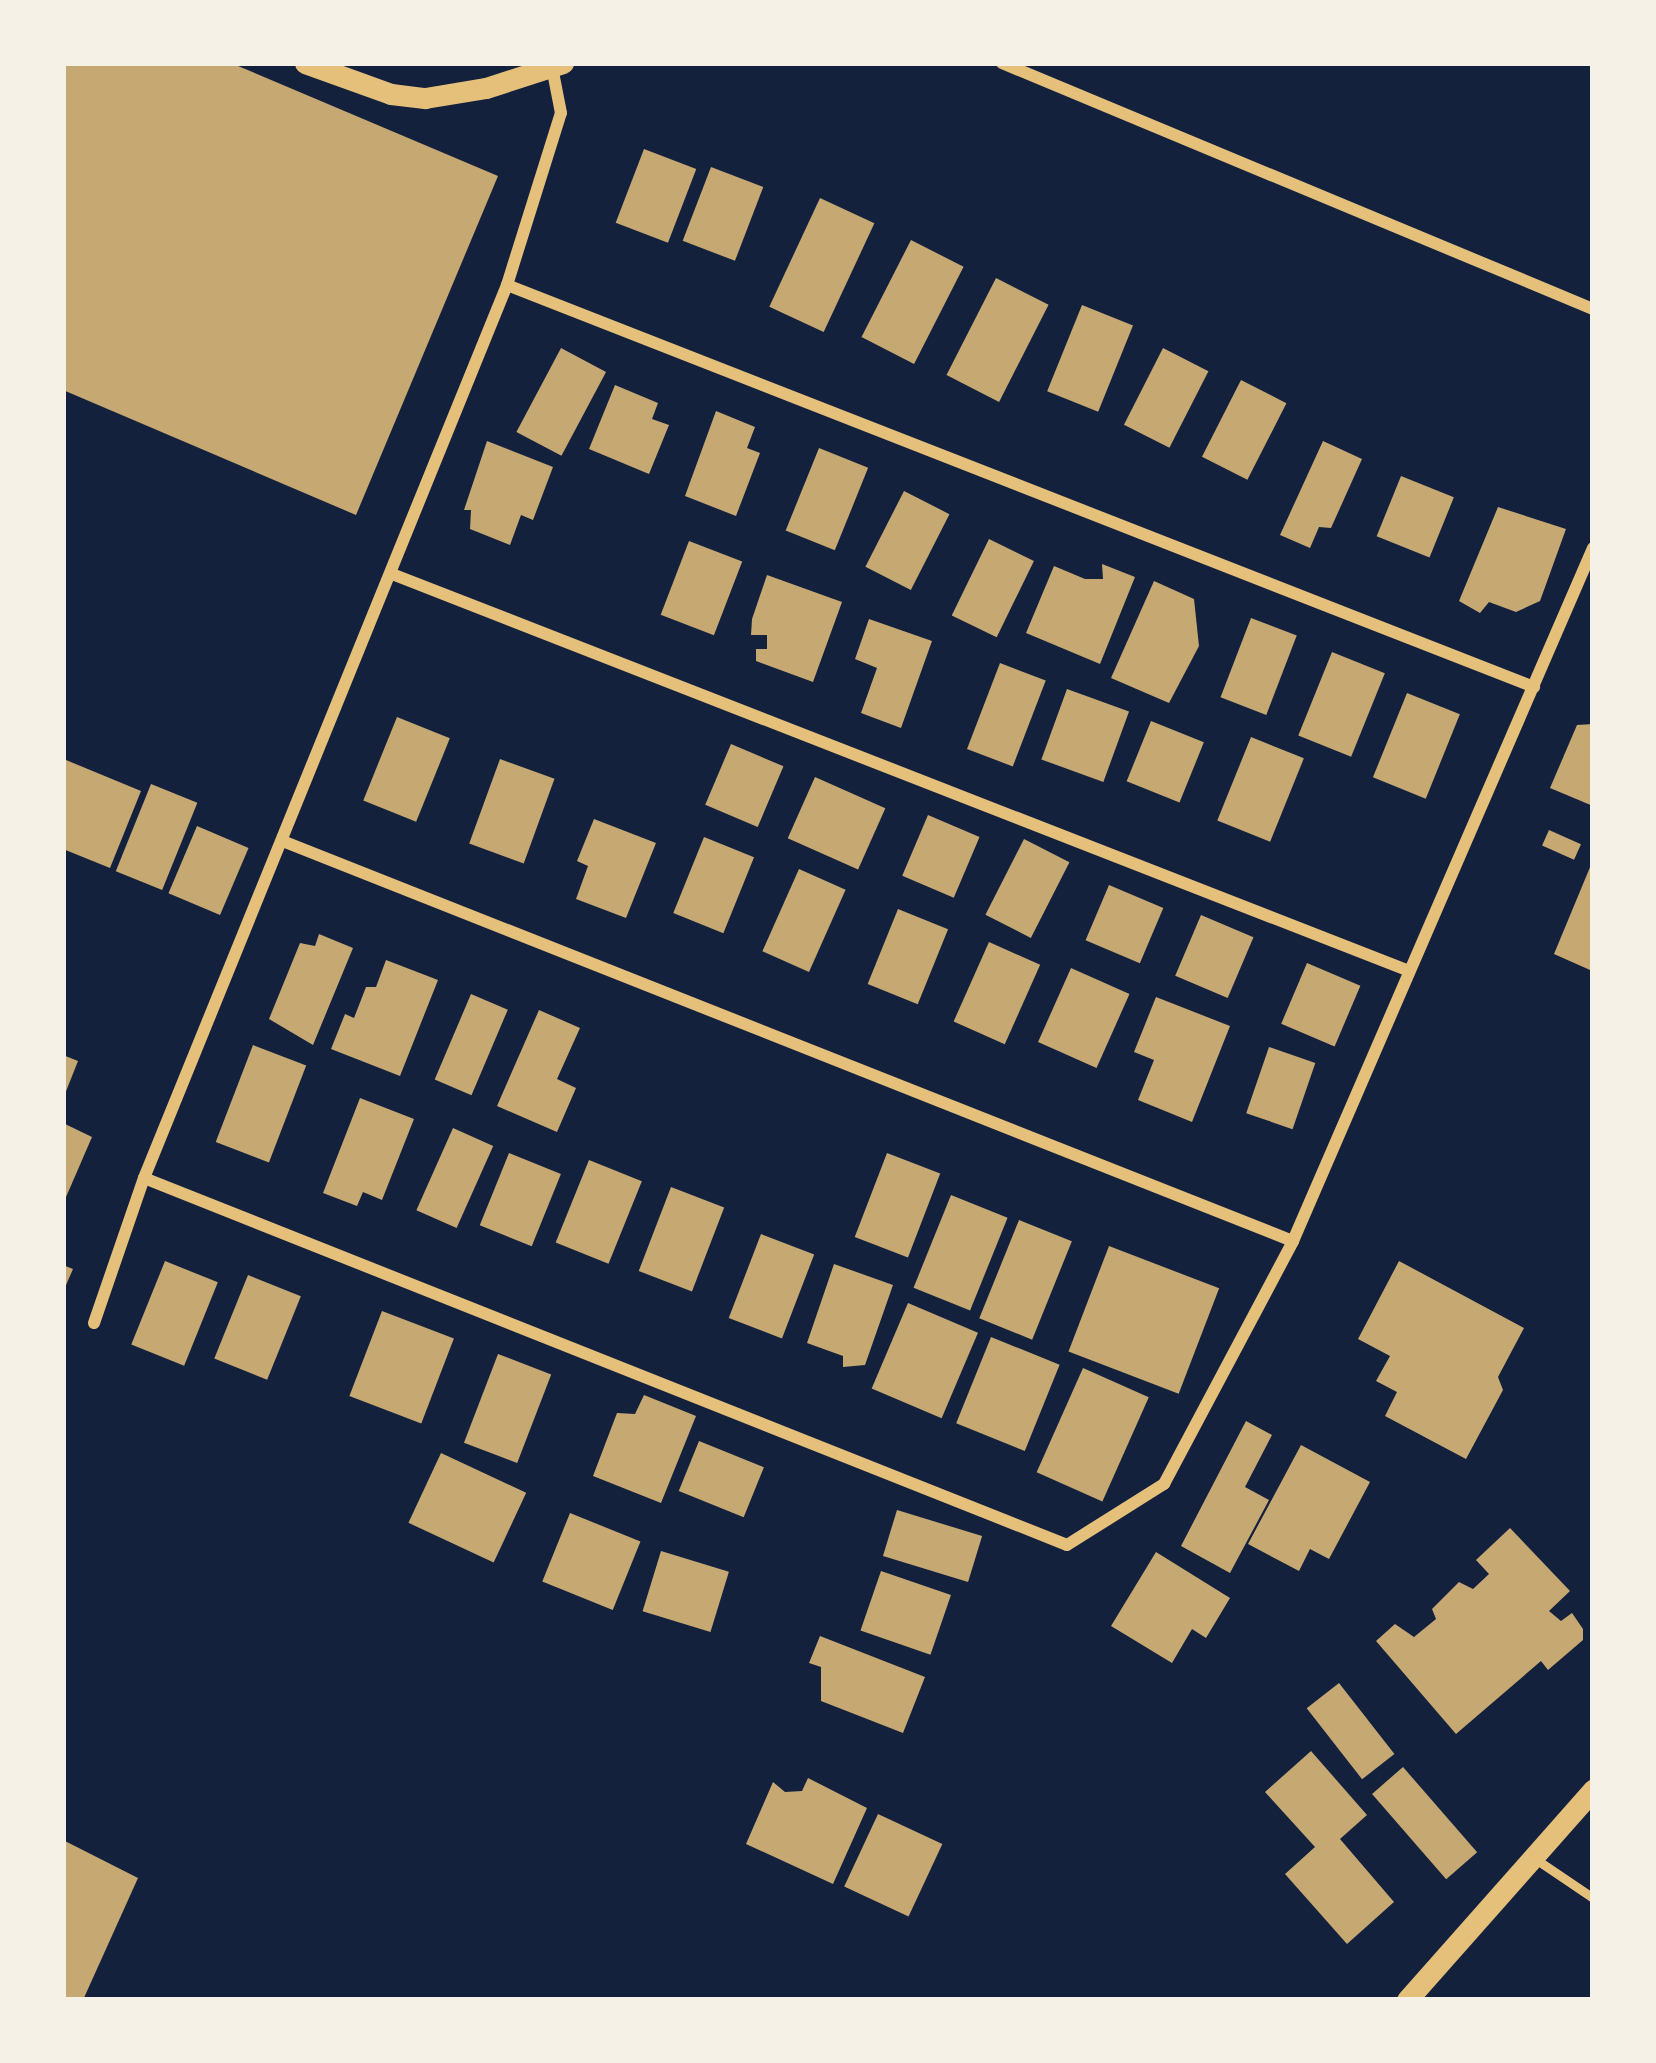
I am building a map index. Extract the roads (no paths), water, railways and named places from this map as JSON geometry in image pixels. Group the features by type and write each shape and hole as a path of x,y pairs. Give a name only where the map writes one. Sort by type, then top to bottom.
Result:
{"street":[{"path":"94,1323 144,1178 285,842 507,285 561,113 558,65 486,88 425,98 391,94 305,63"},
{"path":"1002,63 1593,309"},
{"path":"507,285 1534,687"},
{"path":"144,1178 1067,1545 1164,1484 1293,1241 1593,548"},
{"path":"392,574 1409,971"},
{"path":"285,842 1293,1241"},
{"path":"1407,2000 1593,1790"}],"lane":[{"path":"1534,1858 1593,1898"}]}
